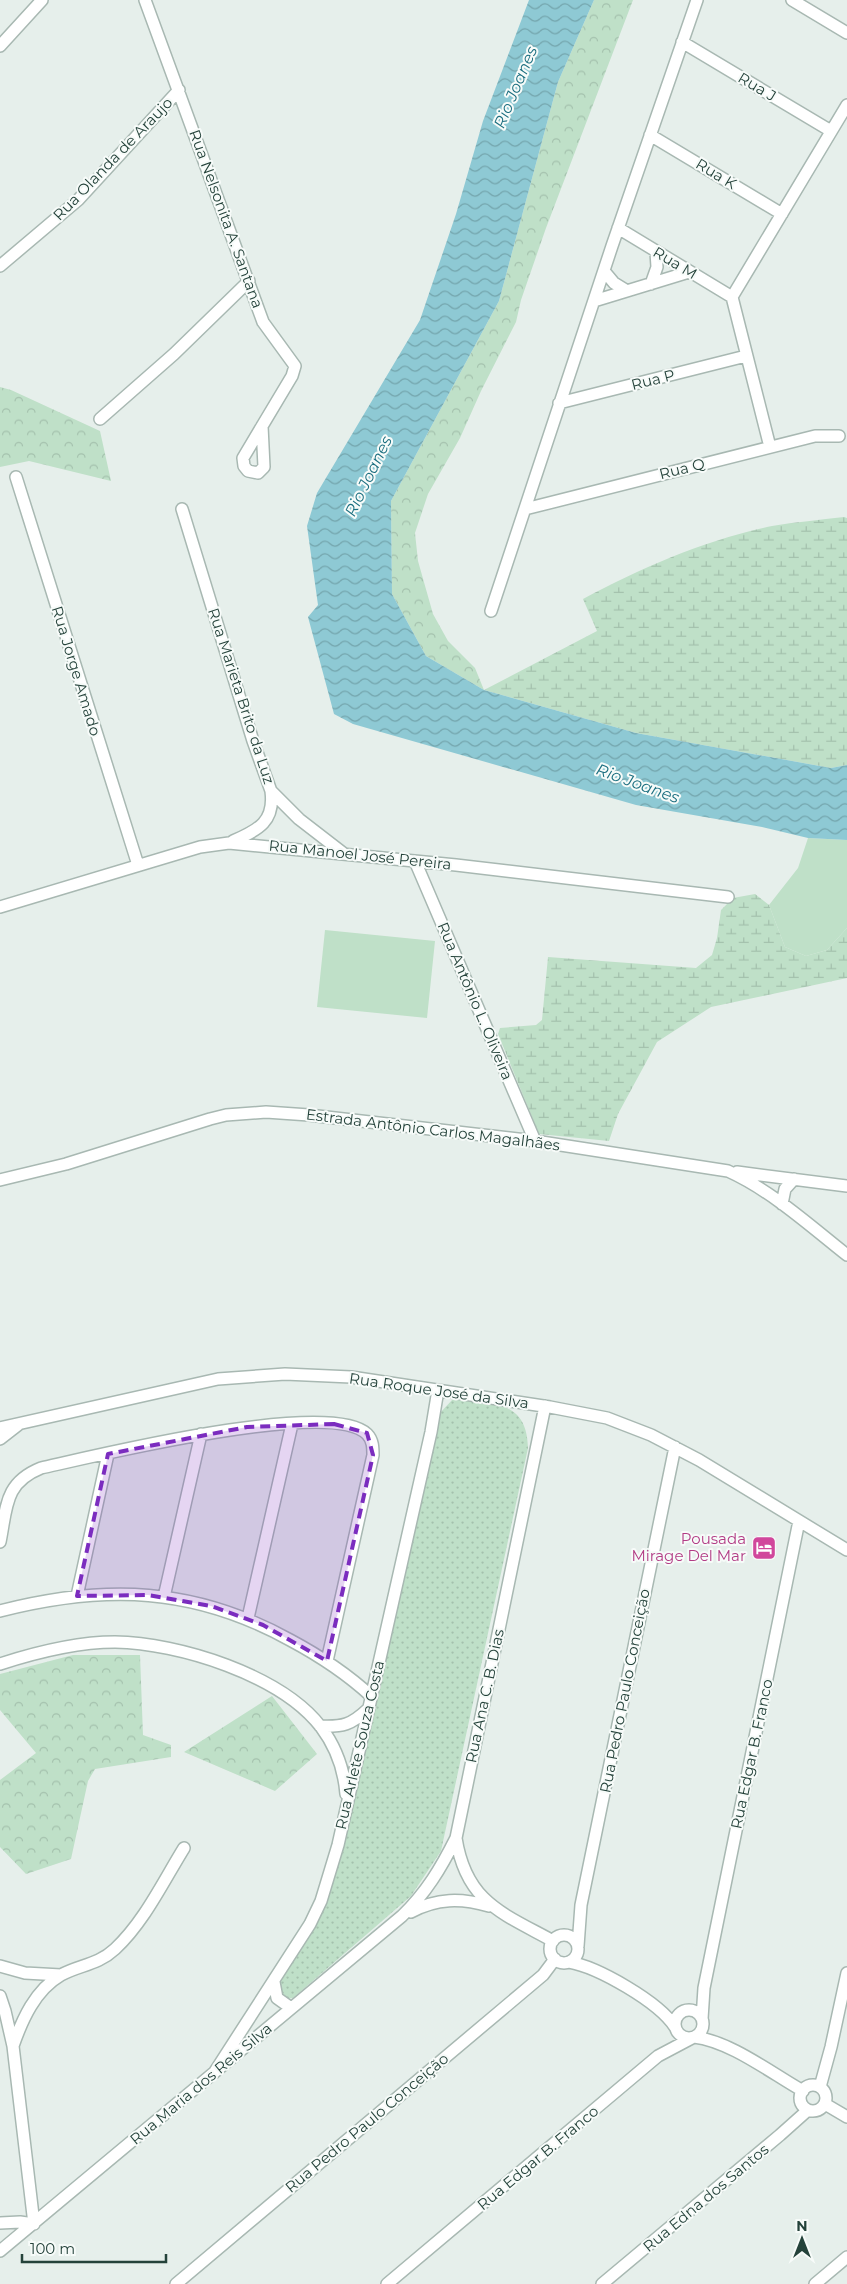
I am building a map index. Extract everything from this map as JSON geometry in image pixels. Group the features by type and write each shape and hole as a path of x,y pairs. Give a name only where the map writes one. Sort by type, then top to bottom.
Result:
{"street":[{"path":"0,46 42,0"},
{"name":"Rua Nelsonita A. Santana","path":"145,0 263,322 295,366 292,376 262,426"},
{"path":"491,611 618,228 697,0"},
{"path":"792,0 847,33"},
{"name":"Rua J","path":"682,42 831,131"},
{"name":"Rua Olanda de Araujo","path":"0,266 78,200 179,90"},
{"path":"770,447 732,297 847,105"},
{"name":"Rua K","path":"650,134 782,214"},
{"name":"Rua M","path":"618,228 732,297"},
{"path":"651,284 657,267 656,252"},
{"path":"604,271 614,283 627,291"},
{"path":"594,300 689,272"},
{"path":"100,419 174,354 249,281"},
{"name":"Rua P","path":"559,403 746,356"},
{"name":"Rua Q","path":"525,509 815,436 839,436"},
{"name":"Rua Jorge Amado","path":"16,477 138,865"},
{"name":"Rua Marieta Brito da Luz","path":"182,509 250,731 271,791 299,819 344,853"},
{"path":"229,843 244,836 265,822 272,810 271,791"},
{"name":"Rua Manoel José Pereira","path":"0,907 200,847 229,843 344,853 728,897"},
{"name":"Rua Antônio L. Oliveira","path":"415,861 539,1142"},
{"name":"Estrada Antônio Carlos Magalhães","path":"0,1180 66,1164 210,1119 246,1113 309,1115 584,1148 728,1171 755,1185 782,1204 847,1255"},
{"path":"728,1171 847,1186"},
{"path":"782,1204 784,1189 794,1179"},
{"name":"Rua Roque José da Silva","path":"0,1428 187,1385 252,1375 318,1374 438,1390 544,1406 607,1418 629,1425 675,1447 847,1550"},
{"name":"Rua Arlete Souza Costa","path":"214,2074 302,1938 321,1901 338,1845 348,1803 435,1415 438,1390"},
{"name":"Rua Ana C. B. Dias","path":"544,1406 456,1838 458,1853 468,1880 490,1906 557,1938"},
{"path":"0,1439 21,1422"},
{"path":"0,1542 9,1496 19,1479 40,1468 233,1428 292,1424 334,1424 352,1427 366,1433 371,1440 373,1448 327,1661"},
{"path":"248,1618 292,1424"},
{"path":"164,1597 201,1434"},
{"name":"Rua Pedro Paulo Conceição","path":"578,1947 581,1905 675,1447"},
{"path":"77,1596 108,1454"},
{"name":"Rua Edgar B. Franco","path":"703,2020 704,1988 799,1521"},
{"path":"0,1611 77,1596 122,1594 164,1597 211,1606 248,1618 327,1661 371,1696"},
{"path":"0,1664 40,1652 115,1642 167,1648 211,1659 253,1676 292,1702 320,1726 338,1756 344,1776 348,1803"},
{"path":"320,1726 342,1726 351,1723 368,1709"},
{"name":"Rua Maria dos Reis Silva","path":"0,2251 402,1916 425,1893 456,1838"},
{"path":"13,2046 20,2026 38,1996 61,1975 98,1961 114,1950 127,1937 184,1848"},
{"name":"Rua Maria dos Reis Silva","path":"402,1916 421,1906 446,1900 474,1902 490,1906"},
{"name":"Rua Pedro Paulo Conceição","path":"557,1938 573,1923 581,1905"},
{"path":"610,1978 590,1962 572,1938 557,1938 550,1951 555,1959 564,1963 569,1962 587,1967 610,1978 647,2000 666,2014 682,2036 712,2041 730,2049 803,2091"},
{"path":"569,1962 576,1957 578,1947"},
{"name":"Rua Pedro Paulo Conceição","path":"176,2284 543,1975 555,1959"},
{"path":"0,1966 25,1973 61,1975"},
{"path":"820,2087 832,2047 847,1973"},
{"path":"274,1982 277,1998 290,2008"},
{"name":"Rua Edgar B. Franco","path":"685,2010 698,1998 704,1988"},
{"path":"0,1996 6,2011 13,2046 34,2224 20,2222 0,2223"},
{"path":"647,2000 669,2010 696,2012 714,2035 730,2049"},
{"path":"676,2027 676,2020 685,2010"},
{"path":"693,2037 702,2029 703,2020"},
{"name":"Rua Edgar B. Franco","path":"387,2284 658,2056 693,2037"},
{"path":"811,2085 820,2087 826,2097 825,2104 819,2110 808,2110 800,2099 803,2091 811,2085"},
{"path":"825,2104 847,2117"},
{"name":"Rua Edna dos Santos","path":"602,2284 780,2136 808,2110"},
{"path":"815,2284 847,2258"}],"highlighted area":[{"path":"334,1424 367,1433 373,1455 327,1661 263,1625 211,1606 148,1595 77,1596 108,1454 247,1427"}],"green space":[{"path":"594,0 633,0 546,228 521,300 516,322 481,391 460,438 428,494 415,533 418,561 433,614 448,641 475,668 484,690 426,656 392,594 391,501 499,301 558,82"},
{"path":"0,387 11,390 100,431 111,481 29,461 0,467"},
{"path":"847,518 847,765 831,768 636,733 484,690 597,631 583,599 628,576 699,547 747,532 772,526"},
{"path":"808,838 847,840 847,928 827,950 806,956 785,947 769,905 798,868"},
{"path":"755,894 769,905 785,947 806,956 827,950 847,928 847,978 711,1007 657,1042 618,1114 609,1141 539,1134 498,1034 500,1028 536,1025 542,1020 548,957 696,968 712,955 717,938 721,910 733,898"},
{"path":"325,930 435,941 427,1018 317,1007"},
{"path":"453,1399 493,1404 514,1412 521,1420 526,1432 528,1448 441,1851 411,1896 293,1998 284,1999 278,1991 278,1982 315,1925 439,1414"},
{"path":"73,1655 140,1655 143,1735 171,1745 171,1757 95,1769 88,1781 71,1859 26,1874 0,1847 0,1780 36,1753 0,1710 0,1674"},
{"path":"272,1696 317,1754 275,1791 184,1752"}],"water":[{"name":"Rio Joanes","path":"529,0 594,0 558,82 499,301 391,501 392,594 426,656 484,690 636,733 831,768 847,765 847,840 808,838 762,827 636,805 353,724 334,714 308,617 318,605 307,526 317,493 420,320 456,214 483,121"}],"place":[{"name":"Pousada Mirage Del Mar","path":"764,1548"}]}
